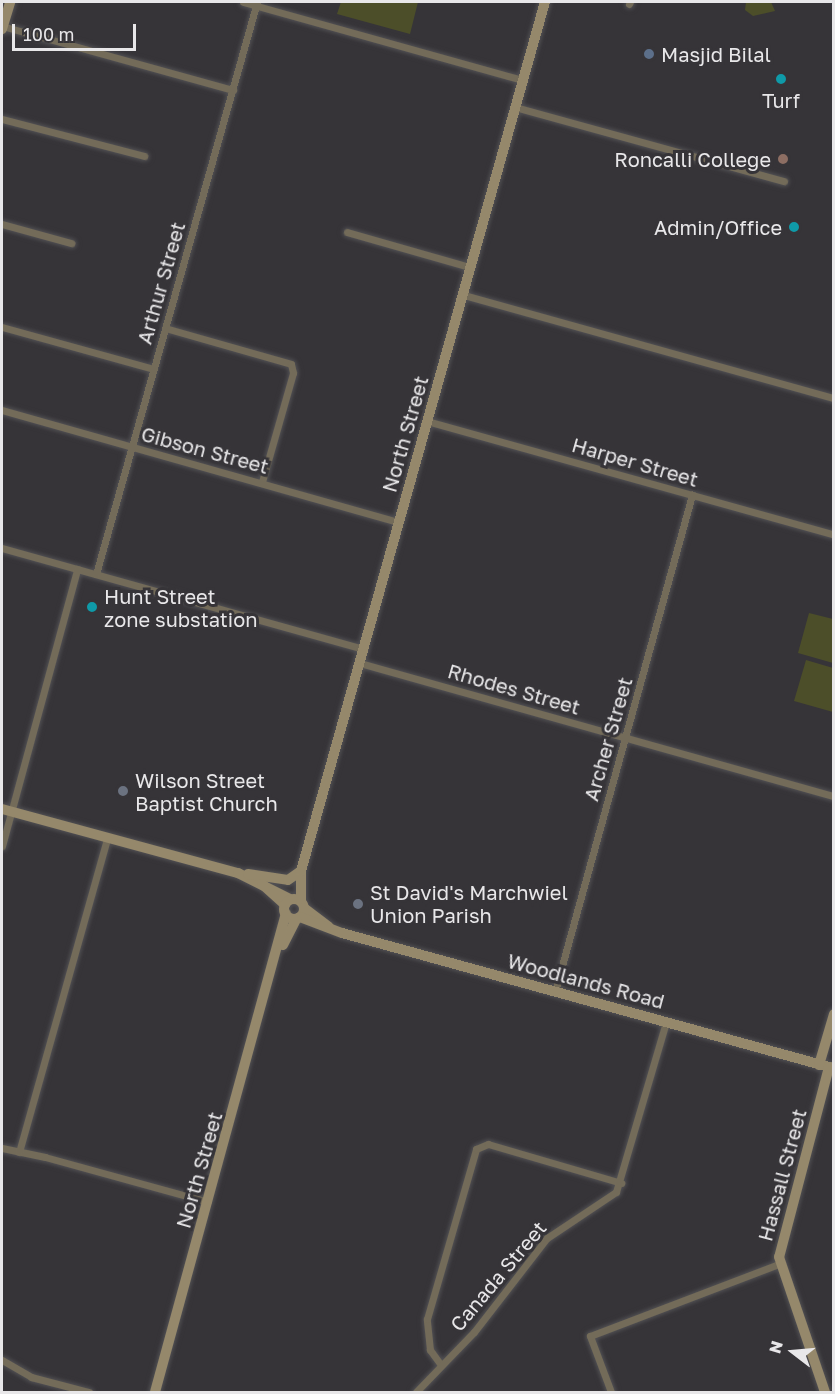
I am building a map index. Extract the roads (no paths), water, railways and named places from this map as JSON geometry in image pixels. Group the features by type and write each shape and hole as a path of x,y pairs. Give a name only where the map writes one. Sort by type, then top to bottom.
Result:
{"street":[{"path":"9,2 2,27 233,90"},
{"path":"243,2 257,3 522,80"},
{"name":"North Street","path":"155,1392 277,956 294,908 300,873 545,2"},
{"name":"Arthur Street","path":"96,574 257,3"},
{"path":"515,107 784,181"},
{"path":"2,119 144,156"},
{"path":"2,224 70,243"},
{"path":"347,232 470,267"},
{"path":"464,295 834,398"},
{"path":"2,327 153,369"},
{"path":"165,328 291,364 293,373 262,482"},
{"name":"Gibson Street","path":"2,410 399,522"},
{"name":"Harper Street","path":"427,421 834,536"},
{"name":"Archer Street","path":"555,991 692,495"},
{"path":"2,548 364,649"},
{"path":"2,846 6,810 77,569"},
{"name":"Rhodes Street","path":"360,663 834,796"},
{"path":"6,810 238,873 288,880 300,873"},
{"path":"19,1152 107,838"},
{"name":"Woodlands Road","path":"238,873 262,884 294,908 329,927 827,1067"},
{"name":"Hassall Street","path":"827,1392 779,1264 781,1242 827,1067 834,1014"},
{"name":"Canada Street","path":"416,1392 481,1324 547,1238 602,1204 621,1183 666,1022"},
{"path":"441,1365 430,1350 428,1319 476,1149 488,1144 621,1183"},
{"path":"2,1148 208,1202"},
{"path":"611,1392 590,1336 779,1264"},
{"path":"2,1360 31,1377 89,1392"},
{"path":"827,1392 834,1391"}],"place":[{"name":"Masjid Bilal","path":"649,54"},
{"name":"Turf","path":"781,79"},
{"name":"Roncalli College","path":"783,159"},
{"name":"Admin/Office","path":"794,227"},
{"name":"Hunt Street zone substation","path":"92,607"},
{"name":"Wilson Street Baptist Church","path":"123,791"},
{"name":"St David's Marchwiel Union Parish","path":"358,904"}]}
